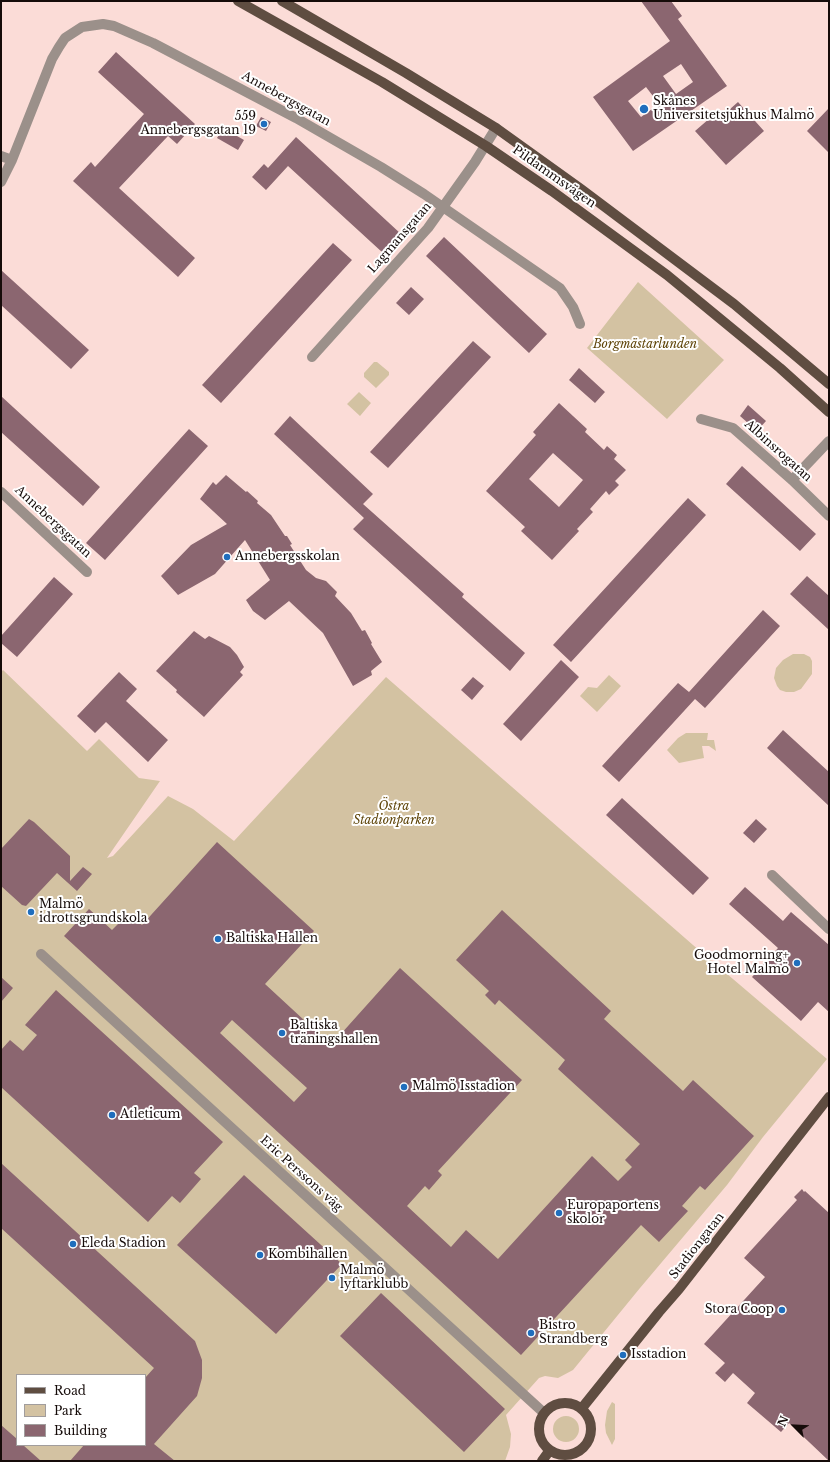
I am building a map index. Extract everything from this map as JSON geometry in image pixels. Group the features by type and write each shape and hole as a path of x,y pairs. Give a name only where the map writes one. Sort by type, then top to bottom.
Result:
{"main road":[{"name":"Pildammsvägen","path":"238,1 382,82 486,146 552,191 667,275 780,368 829,412"},
{"name":"Pildammsvägen","path":"282,1 406,72 496,128 581,189 734,304 829,384"},
{"name":"Stadiongatan","path":"582,1408 658,1312 679,1289 829,1097"},
{"path":"566,1402 582,1408 591,1424 590,1436 585,1446 572,1454 564,1455 557,1454 544,1445 538,1430 544,1413 549,1408 566,1402"},
{"path":"542,1461 550,1450"}],"street":[{"name":"Annebergsgatan","path":"1,182 12,160 58,47 65,38 82,27 103,24 120,28 141,37 296,118 381,167 560,288 573,307 580,324"},
{"name":"Lagmansgatan","path":"312,357 428,228 486,146 496,128"},
{"path":"1,156 12,160"},
{"name":"Albinsrogatan","path":"701,419 733,428 792,480 829,516"},
{"path":"792,480 829,441"},
{"name":"Annebergsgatan","path":"1,492 86,572"},
{"path":"772,875 829,929"},
{"name":"Eric Perssons väg","path":"41,954 544,1413"}],"green space":[{"name":"Borgmästarlunden","path":"638,282 724,360 667,419 587,348"},
{"path":"374,362 377,362 389,372 389,375 376,388 364,377 364,373"},
{"path":"359,392 371,403 360,416 347,404"},
{"path":"793,654 804,654 810,657 812,661 812,674 801,689 794,692 786,692 780,690 774,678 776,668 783,660"},
{"name":"Östra Stadionparken","path":"3,670 87,751 99,739 139,778 160,781 107,858 113,856 168,796 193,809 234,841 386,677 693,945 827,1059 763,1137 727,1185 573,1370 558,1378 545,1376 539,1378 506,1415 511,1434 510,1447 505,1461 1,1461 1,672"},
{"path":"609,675 621,686 597,712 580,696 588,687 597,688"},
{"path":"686,733 708,733 707,740 714,740 716,751 709,746 702,746 704,758 679,763 667,750 678,738"},
{"path":"612,1402 615,1404 615,1439 612,1445 606,1433 605,1425 607,1411"},
{"path":"566,1416 575,1420 579,1429 575,1438 566,1442 557,1438 553,1429 557,1420"}],"building":[{"path":"641,1 671,1 682,16 678,19 727,86 633,151 593,97 670,41","holes":["681,64 693,82 676,94 663,76","646,87 659,104 641,117 628,101"]},
{"path":"116,52 195,124 177,144 168,136 119,188 195,258 178,277 73,181 91,162 95,167 144,114 98,72"},
{"path":"738,102 764,131 726,165 695,131 717,112 721,117"},
{"path":"829,108 829,153 807,131"},
{"name":"559 Annebergsgatan 19","path":"261,117 271,122 266,131 256,126"},
{"path":"223,128 244,140 238,150 217,138"},
{"path":"296,137 401,234 383,253 288,166 266,190 252,177 264,164 268,168"},
{"path":"444,237 547,334 529,353 426,256"},
{"path":"333,243 352,260 221,403 202,385"},
{"path":"1,270 89,350 71,369 1,305"},
{"path":"411,287 424,299 409,315 396,303"},
{"path":"473,341 491,357 388,468 370,452"},
{"path":"579,368 605,392 595,403 569,380"},
{"path":"1,396 100,487 83,506 1,432"},
{"path":"559,403 587,429 585,432 604,450 607,446 617,455 614,459 626,470 615,481 619,485 609,495 606,491 590,509 593,512 577,529 579,531 552,560 521,531 525,527 486,491 536,435 533,432","holes":["553,453 583,480 559,507 529,479"]},
{"path":"748,405 766,421 757,431 740,416"},
{"path":"290,416 373,494 363,504 464,594 462,597 525,653 510,671 353,529 364,518 274,434"},
{"path":"189,429 208,446 105,560 86,543"},
{"path":"742,466 816,534 800,551 726,484"},
{"path":"226,475 246,492 247,491 258,501 257,503 271,515 285,536 287,536 292,544 290,545 306,570 316,578 326,581 337,592 335,596 351,613 362,631 365,630 372,643 371,644 382,662 371,671 372,675 353,686 323,633 289,601 265,620 253,611 246,600 270,580 245,540 215,574 178,595 161,576 191,545 227,524 200,499 213,482 216,485"},
{"path":"688,498 706,515 571,662 553,645"},
{"path":"807,576 829,596 829,630 790,594"},
{"path":"54,577 73,594 17,657 1,643 1,636"},
{"path":"763,610 780,626 705,708 695,699 619,782 602,766 678,683 689,692"},
{"path":"194,631 205,639 209,636 230,647 244,667 240,672 243,675 204,717 176,692 177,690 156,671"},
{"path":"561,660 579,677 521,741 503,724"},
{"path":"119,672 137,689 126,701 168,740 148,762 106,722 95,733 77,716"},
{"path":"473,677 484,686 472,700 461,690"},
{"path":"783,730 829,772 829,806 767,748"},
{"path":"622,798 709,878 693,895 606,815"},
{"path":"29,819 70,856 70,881 83,867 92,874 77,891 57,873 26,906 22,905 1,886 1,849"},
{"path":"756,819 767,829 754,843 743,833"},
{"path":"217,842 314,931 265,984 331,1045 400,968 522,1080 438,1171 442,1175 429,1190 425,1186 407,1206 451,1247 466,1230 498,1259 592,1156 618,1181 632,1167 625,1160 640,1144 558,1069 565,1060 499,1000 495,1005 485,995 489,991 456,960 502,910 611,1011 604,1019 683,1091 693,1080 754,1136 705,1190 700,1186 682,1206 688,1211 659,1242 641,1225 521,1355 64,936 89,909 112,930 129,913 142,925","holes":["232,1020 307,1088 294,1102 220,1033"]},
{"name":"Goodmorning+ Hotel Malmö","path":"745,887 783,921 791,912 829,945 829,1012 818,1002 801,1021 752,977 778,948 729,904"},
{"path":"1,977 13,988 1,1002"},
{"name":"Atleticum","path":"56,990 223,1142 194,1173 201,1179 180,1203 172,1196 148,1222 1,1087 1,1050 10,1040 23,1051 37,1035 25,1025"},
{"path":"1,1163 195,1341 202,1360 202,1378 197,1396 154,1444 175,1461 70,1461 83,1446 146,1446 146,1377 154,1368 1,1228"},
{"name":"Kombihallen","path":"244,1175 342,1264 276,1334 177,1245"},
{"name":"Stora Coop","path":"802,1189 829,1213 829,1461 789,1423 781,1432 747,1403 755,1393 733,1373 725,1382 715,1373 725,1363 704,1344 765,1277 744,1258 797,1200 794,1197"},
{"path":"381,1293 505,1409 464,1452 340,1336"},
{"path":"1,1425 16,1438 16,1446 24,1446 41,1461 1,1461"}],"place":[{"name":"Skånes Universitetsjukhus Malmö","path":"644,109"},
{"name":"559 Annebergsgatan 19","path":"264,124"},
{"name":"Annebergsskolan","path":"227,557"},
{"name":"Malmö idrottsgrundskola","path":"31,912"},
{"name":"Baltiska Hallen","path":"218,939"},
{"name":"Goodmorning+ Hotel Malmö","path":"797,963"},
{"name":"Baltiska träningshallen","path":"282,1033"},
{"name":"Malmö Isstadion","path":"404,1087"},
{"name":"Atleticum","path":"112,1115"},
{"name":"Europaportens skolor","path":"559,1213"},
{"name":"Eleda Stadion","path":"73,1244"},
{"name":"Kombihallen","path":"260,1255"},
{"name":"Malmö lyftarklubb","path":"332,1278"},
{"name":"Stora Coop","path":"782,1310"},
{"name":"Bistro Strandberg","path":"531,1333"},
{"name":"Isstadion","path":"623,1355"}]}
